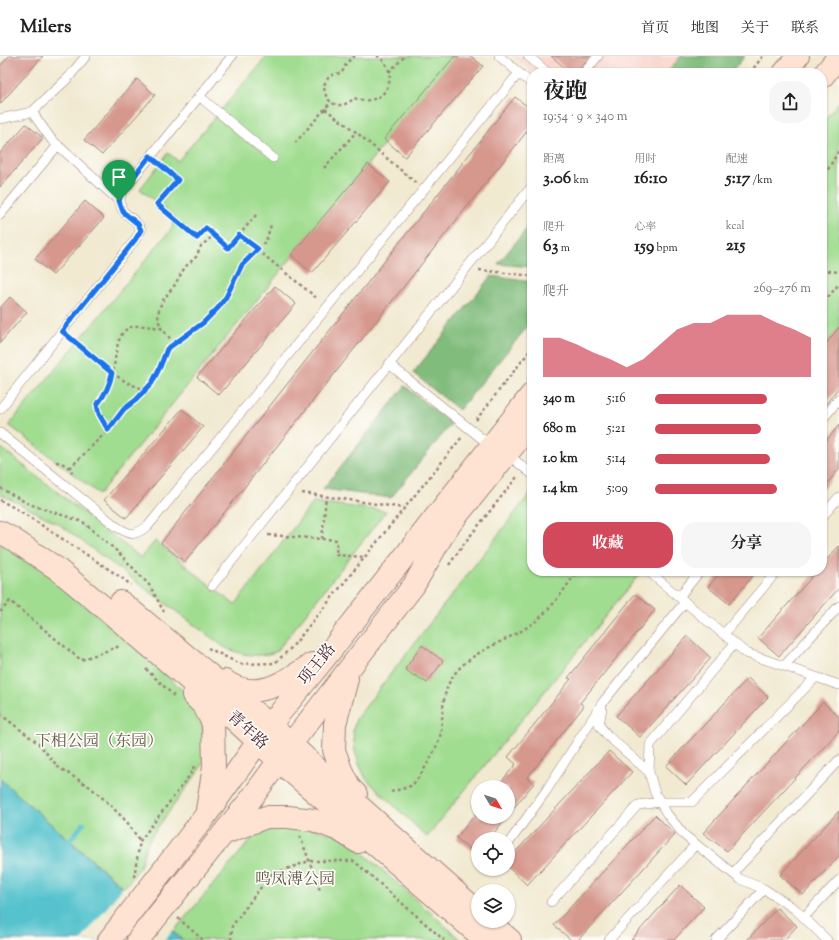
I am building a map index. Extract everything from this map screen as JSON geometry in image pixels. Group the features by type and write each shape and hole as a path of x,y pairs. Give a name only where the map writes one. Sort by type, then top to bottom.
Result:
{"main road":[{"path":"788,68 798,56"},
{"path":"827,71 839,56"},
{"name":"项王路","path":"138,940 174,909 224,833 414,585 446,529 499,450 527,402"},
{"name":"项王路","path":"109,940 140,885 206,815 264,733 328,654 499,450 527,427"},
{"name":"青年路","path":"0,516 23,528 68,560 125,604 285,753 408,860 471,907"},
{"name":"青年路","path":"0,532 56,568 125,604"},
{"path":"125,604 234,687 252,691 268,689 294,676 328,654"},
{"path":"125,604 204,706 213,723 214,767 206,815"},
{"path":"351,667 335,724 334,750 341,770 350,788 408,860"},
{"path":"224,833 266,817 288,817 313,820 408,860"},
{"name":"青年路","path":"408,860 486,940"},
{"path":"496,928 510,940"}],"lane":[{"path":"0,119 32,112 68,78 86,56"},
{"path":"119,201 121,193 232,56"},
{"path":"499,56 527,80"},
{"path":"528,56 542,68"},
{"path":"588,68 598,56"},
{"path":"0,434 117,527 128,534 137,534 148,526 519,74"},
{"path":"199,96 273,158"},
{"path":"0,409 135,240 141,230 138,224 123,212 119,201 51,138 32,112"},
{"path":"0,215 58,145"},
{"path":"212,586 388,364 527,192"},
{"path":"388,364 469,429 527,470"},
{"path":"827,414 839,399"},
{"path":"827,511 839,497"},
{"path":"654,576 746,653 839,685"},
{"path":"515,834 546,791 603,702 682,599 697,576"},
{"path":"724,634 773,576"},
{"path":"784,666 839,606"},
{"path":"735,643 650,745 649,772 655,793 667,814 684,835 740,879 764,889 795,909 823,939"},
{"path":"551,902 638,805 660,802 692,802 816,677"},
{"path":"603,702 599,725 608,736 649,772"},
{"path":"733,873 839,760"},
{"path":"610,940 696,844"},
{"path":"804,918 839,880"},
{"path":"716,940 764,889"}],"path":[{"path":"355,56 350,58 345,64 342,72 332,75 325,83 325,93 330,102 340,105 346,104 354,98 362,101 370,101 384,94 388,87 390,72 386,64 377,56"},
{"path":"390,72 405,56"},
{"path":"754,68 763,56"},
{"path":"294,144 330,102"},
{"path":"325,109 356,132 424,190"},
{"path":"324,168 356,132"},
{"path":"827,171 839,150"},
{"path":"150,156 178,180 157,204 197,238 206,228 228,248 257,214"},
{"path":"70,468 108,430 124,409 136,400 152,383 167,349 203,323 218,308 226,297 242,265 266,241 271,225"},
{"path":"174,343 161,328 158,318 159,309 163,300 186,268 196,257 201,246 214,235"},
{"path":"239,235 328,307"},
{"path":"465,269 527,275"},
{"path":"827,271 839,272"},
{"path":"827,297 839,284"},
{"path":"108,430 99,414 97,405 102,399 111,380 117,347 122,335 127,329 134,326 161,328"},
{"path":"62,331 112,373 145,390"},
{"path":"205,647 240,664 275,663 292,647 469,429 527,354"},
{"path":"0,488 29,504 45,508 83,522 119,553 150,586 164,613 158,608"},
{"path":"287,491 405,508"},
{"path":"322,539 326,497"},
{"path":"0,500 32,519 122,578 125,604"},
{"path":"254,533 337,540 336,555 365,557"},
{"path":"391,792 411,786 421,775 430,760 441,734 446,692 453,676 469,659 532,624 563,593 574,576"},
{"path":"0,612 10,601 82,660 120,646 124,649"},
{"path":"143,667 177,698"},
{"path":"0,714 39,744 58,767 90,787 106,800 127,822 140,841 140,885"},
{"path":"140,841 190,775 196,761"},
{"path":"298,832 320,890"},
{"path":"231,940 232,926 270,875 309,861 354,861 444,940"},
{"path":"174,909 177,918 204,940"}],"shaded area":[{"path":"513,56 681,56 671,68 527,68"}],"green space":[{"path":"267,56 456,56 99,494 9,425 172,228 174,217 140,189 168,153 178,161"},
{"path":"681,56 745,56 735,68 671,68"},
{"path":"839,102 839,328 827,343 827,117"},
{"path":"527,228 527,267 498,264"},
{"path":"491,276 527,281 527,327 459,410 413,373"},
{"path":"405,386 451,424 391,498 323,489"},
{"path":"0,447 141,558 155,541 235,605 313,502 386,511 276,652 262,655 249,655 224,647 59,524 0,494"},
{"path":"527,497 527,576 638,576 473,780 471,780 471,783 427,837 366,779 355,751 353,730 356,719"},
{"name":"下相公园（东园）","path":"0,542 29,560 78,598 189,696 201,715 206,756 198,772 152,835 146,846 140,867 124,888 0,779"},
{"name":"鸣凤溥公园","path":"282,821 345,837 461,940 183,940 173,932 259,830"}],"water":[{"path":"0,779 173,932 183,940 0,940"}],"pier":[{"path":"124,886 174,929 165,940 81,940"}],"building":[{"path":"9,56 43,56 0,104 0,66"},
{"path":"455,56 471,56 483,66 405,157 384,139"},
{"path":"551,56 590,56 580,68 565,68"},
{"path":"137,79 155,95 102,155 84,140"},
{"path":"515,97 527,106 527,131 185,562 161,543"},
{"path":"26,124 43,138 0,187 0,153"},
{"path":"368,164 390,182 312,273 291,255"},
{"path":"85,201 104,218 53,275 35,259"},
{"path":"275,286 296,304 219,395 197,377"},
{"path":"10,297 27,312 0,343 0,308"},
{"path":"839,327 839,387 827,403 827,343"},
{"path":"182,409 203,427 126,518 104,500"},
{"path":"839,425 839,469 827,484 827,440"},
{"path":"839,546 839,588 779,656 758,638 813,576 827,576 827,559"},
{"path":"718,576 753,576 729,604 708,587"},
{"path":"635,594 655,610 580,703 584,706 527,778 534,783 515,806 515,780 503,780 516,764 508,757 571,679 568,678"},
{"path":"687,636 711,658 640,737 616,716"},
{"path":"422,645 443,661 427,683 405,669"},
{"path":"748,678 768,697 686,785 666,766"},
{"path":"823,702 839,717 839,731 727,851 703,833"},
{"path":"609,751 632,772 527,885 515,874 515,852"},
{"path":"839,811 839,856 803,895 780,875"},
{"path":"655,815 675,834 578,940 571,940 554,925"},
{"path":"471,820 471,824 501,824 495,832 471,832 471,850 456,838"},
{"path":"680,885 704,907 674,940 631,940"},
{"path":"777,908 797,926 784,940 747,940"}],"waterway":[{"path":"67,844 84,823"}],"route":[{"path":"150,156 178,180 157,204 197,238 206,228 228,248 239,235 258,249 242,265 226,297 218,308 203,323 167,349 152,383 136,400 124,409 108,430 99,414 97,405 102,399 111,380 112,373 62,331 135,240 141,230 138,224 123,212 119,201 121,193 150,156"}]}
